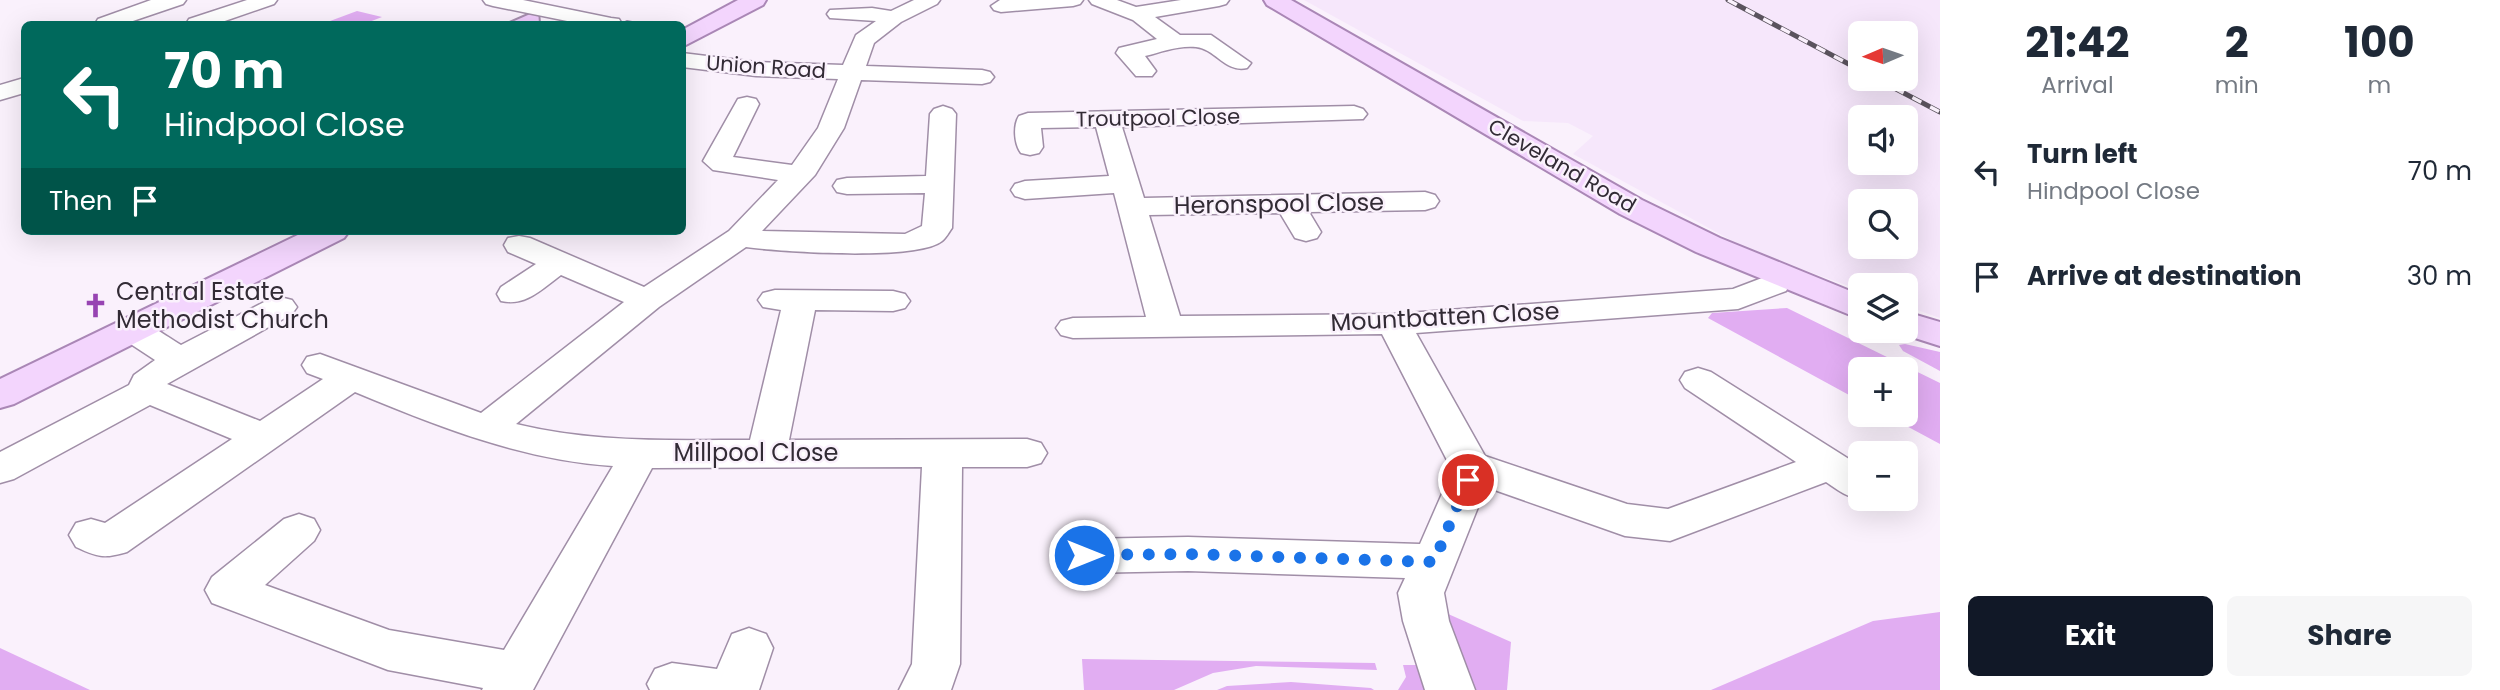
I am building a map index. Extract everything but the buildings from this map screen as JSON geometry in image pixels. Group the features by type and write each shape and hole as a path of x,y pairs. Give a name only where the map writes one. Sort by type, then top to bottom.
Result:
{"main road":[{"path":"686,38 755,0"},
{"name":"Cleveland Road","path":"1275,0 1631,207 1708,244 1848,303"},
{"path":"0,395 324,235"},
{"path":"1918,327 1940,334"}],"street":[{"path":"114,21 176,0"},
{"path":"206,21 267,0"},
{"path":"493,0 578,21"},
{"path":"488,427 647,300 740,237 801,175 831,128 864,40 894,18 930,0"},
{"path":"1001,6 1073,0"},
{"path":"1099,0 1134,14 1175,42"},
{"path":"1134,14 1219,0"},
{"path":"837,14 868,10 894,18"},
{"path":"1103,51 1127,52 1175,42 1203,40 1239,63"},
{"path":"1127,52 1139,62 1143,71"},
{"name":"Union Road","path":"686,60 756,69 982,76"},
{"path":"0,93 21,86"},
{"path":"747,104 717,161 801,175"},
{"name":"Troutpool Close","path":"1030,146 1027,121 1241,117 1319,120 1354,114"},
{"path":"1241,117 1255,142"},
{"path":"1107,120 1166,326"},
{"path":"740,237 776,242 921,240 930,236 937,228 939,184 936,123"},
{"path":"847,186 939,184"},
{"name":"Heronspool Close","path":"1025,190 1072,190 1082,185 1129,195 1290,204 1426,202"},
{"path":"1290,204 1306,232"},
{"path":"519,245 647,300"},
{"path":"513,295 559,262"},
{"name":"Mountbatten Close","path":"1094,336 1166,326 1394,324 1738,299 1775,284 1779,275"},
{"path":"767,452 787,300 893,301"},
{"path":"148,390 147,383 154,376 280,307"},
{"path":"1394,324 1470,466 1468,480 1421,593 1426,621 1450,690"},
{"path":"132,330 180,360"},
{"name":"Millpool Close","path":"264,437 336,371 430,407 537,443 578,450 640,454 1027,453"},
{"path":"1698,380 1845,475"},
{"path":"148,390 264,437"},
{"path":"0,469 148,390"},
{"path":"91,535 104,541 112,540 147,500 264,437"},
{"path":"924,690 936,664 942,453"},
{"path":"299,530 228,590 388,650 512,681 640,454"},
{"path":"1470,466 1632,522 1670,525 1845,475"},
{"path":"1084,555 1185,540 1434,562"}],"shaded area":[{"path":"1304,0 1940,0 1940,318 1918,310 1918,273 1848,273 1848,286 1751,251 1573,154 1593,136 1568,123 1523,121"},
{"path":"357,11 382,17 372,21 330,21"},
{"path":"1787,308 1848,338 1848,343 1858,343 1887,357 1848,357 1848,394 1708,318 1712,313"},
{"path":"1899,345 1940,352 1940,371 1903,351"},
{"path":"1918,372 1940,383 1940,444 1908,427 1918,427"},
{"path":"1437,609 1511,642 1507,690 1465,690"},
{"path":"1940,612 1940,690 1711,690 1873,621"},
{"path":"0,648 90,690 0,690"},
{"path":"1082,659 1375,663 1377,670 1256,666 1213,673 1174,690 1084,690"},
{"path":"1403,665 1423,665 1430,690 1398,690 1406,677"},
{"path":"1291,682 1374,690 1217,690 1227,686"}],"railway":[{"path":"1728,0 1848,64"},
{"path":"1900,91 1940,112"}],"place":[{"name":"Central Estate Methodist Church","path":"96,306"}],"route":[{"path":"1084,555 1188,554 1434,562 1468,480"}]}
